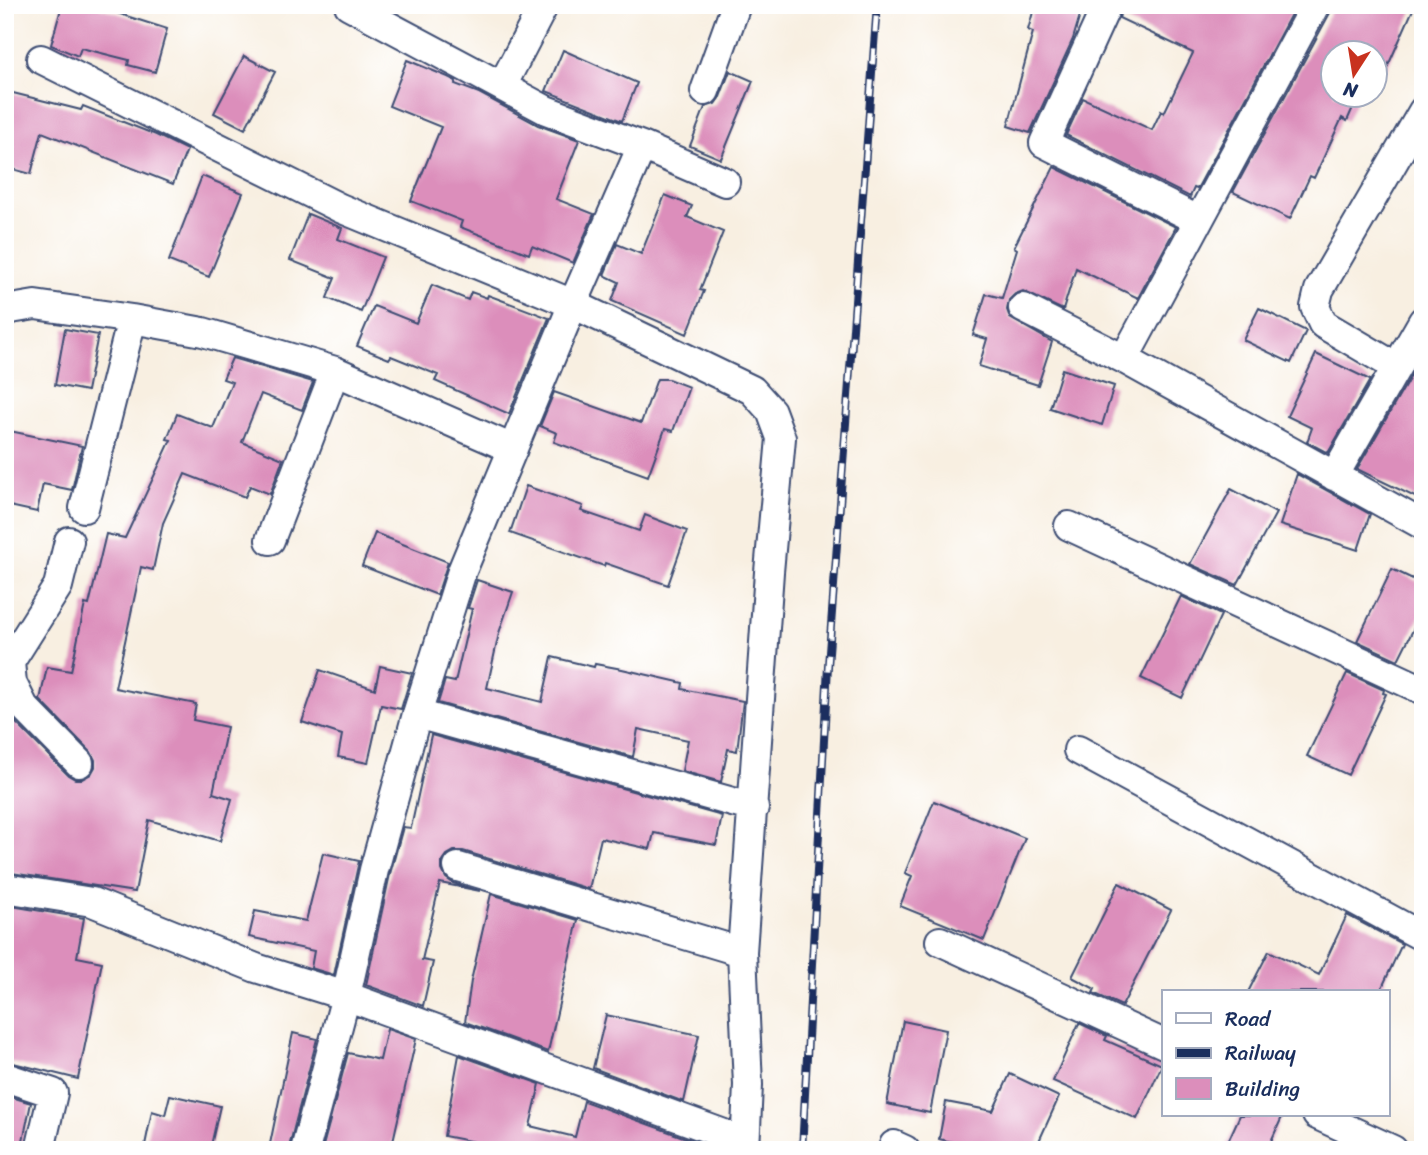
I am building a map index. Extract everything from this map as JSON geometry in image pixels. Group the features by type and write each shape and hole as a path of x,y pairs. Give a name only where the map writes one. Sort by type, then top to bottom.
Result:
{"street":[{"path":"349,5 546,110 642,146 724,182"},
{"path":"502,86 544,5"},
{"path":"705,91 736,5"},
{"path":"1107,5 1044,143 1198,220"},
{"path":"1124,359 1315,5"},
{"path":"5,888 92,902 256,968 346,996 745,1146 748,1086 742,952 781,438 771,411 752,390 573,304 340,208 41,60"},
{"path":"1396,367 1323,324 1315,307 1319,290 1423,111"},
{"path":"305,1150 346,996 373,870 416,714 462,571 642,146"},
{"path":"5,310 35,304 204,332 335,370 513,449"},
{"path":"1023,308 1124,359 1423,525"},
{"path":"83,508 132,319"},
{"path":"1334,476 1423,321"},
{"path":"270,540 335,370"},
{"path":"1069,526 1423,690"},
{"path":"69,541 58,586 7,661 12,683 24,707 79,763"},
{"path":"416,714 754,808"},
{"path":"1077,750 1423,937"},
{"path":"458,867 742,952"},
{"path":"940,941 1162,1043"},
{"path":"5,1077 53,1093 40,1150"},
{"path":"1319,1116 1393,1150"}],"building":[{"path":"62,5 92,5 167,29 155,72 128,65 129,60 81,48 78,56 51,45"},
{"path":"1035,5 1083,5 1073,39 1030,133 1008,126 1033,32 1028,30"},
{"path":"1123,5 1296,5 1197,189 1194,188 1190,197 1066,135 1083,98 1152,130 1161,111 1164,113 1193,53 1119,18"},
{"path":"1332,5 1415,5 1390,61 1390,38 1320,38 1320,108 1353,108 1347,121 1342,118 1314,178 1310,176 1290,219 1233,192"},
{"path":"563,50 637,83 622,121 546,91"},
{"path":"244,56 275,72 245,129 214,113"},
{"path":"407,60 448,77 456,81 455,84 479,93 538,125 579,140 556,199 594,214 573,263 532,246 529,254 460,227 462,221 411,201 441,127 389,106"},
{"path":"730,71 753,81 721,159 690,146 705,107 715,104 720,97"},
{"path":"5,91 81,110 83,106 187,150 173,184 42,132 31,174 5,167"},
{"path":"1054,167 1176,227 1138,298 1076,268 1063,310 1023,291 1009,300 1007,310 1010,318 1052,342 1038,385 979,366 987,339 973,335 986,294 1002,298 1017,249 1014,247"},
{"path":"202,176 243,193 209,277 169,261"},
{"path":"665,195 692,206 687,217 723,232 700,290 704,291 687,334 612,301 619,282 604,275 617,244 641,254"},
{"path":"308,214 342,228 338,239 383,257 361,312 327,298 335,278 290,260"},
{"path":"432,285 468,300 471,292 487,298 488,295 549,318 509,414 435,381 438,375 357,346 374,306 416,323"},
{"path":"1259,308 1306,331 1291,363 1243,340"},
{"path":"65,329 98,335 87,391 55,385"},
{"path":"1316,354 1370,380 1328,453 1307,442 1312,428 1287,416"},
{"path":"1423,355 1423,501 1357,469"},
{"path":"232,358 313,382 302,410 261,394 242,442 283,459 270,494 250,486 245,497 185,474 163,523 153,570 141,567 115,688 196,704 193,720 227,727 213,793 232,799 220,841 149,820 135,892 5,872 5,707 12,719 68,775 82,779 91,774 95,760 91,752 40,700 47,667 71,671 85,604 89,605 106,534 125,538 171,440 167,439 177,414 213,428 232,382 223,379"},
{"path":"1062,369 1114,386 1102,425 1050,408"},
{"path":"657,379 668,379 689,387 673,431 665,429 648,476 554,442 557,433 540,426 554,392 641,423"},
{"path":"5,430 82,446 72,490 43,484 37,512 5,505"},
{"path":"1297,474 1370,514 1358,550 1280,525"},
{"path":"526,486 583,506 581,511 639,531 645,515 687,531 668,585 510,533"},
{"path":"1231,489 1276,513 1237,585 1190,564"},
{"path":"375,533 448,562 437,595 362,566"},
{"path":"1392,569 1423,584 1423,610 1398,660 1357,641"},
{"path":"477,580 513,592 499,633 487,688 542,702 552,657 683,683 682,689 743,701 737,751 728,749 721,782 682,771 688,740 638,729 633,757 438,703 445,680 455,682 472,609 468,608"},
{"path":"1181,596 1221,615 1182,698 1141,678"},
{"path":"380,666 412,673 401,709 381,705 368,763 338,757 342,735 302,722 320,670 375,689"},
{"path":"1347,673 1384,690 1383,693 1386,694 1348,775 1307,756"},
{"path":"431,735 722,816 716,845 654,833 650,849 601,838 589,889 463,851 454,851 442,862 446,878 453,883 480,891 440,883 422,960 433,962 423,1006 366,985 390,874 403,827 411,828"},
{"path":"934,801 1025,838 984,940 900,906 912,876 905,873"},
{"path":"323,853 359,861 334,975 311,968 314,951 249,937 255,911 306,921"},
{"path":"1119,883 1171,910 1122,1006 1093,993 1095,989 1072,977"},
{"path":"491,894 578,920 548,1052 465,1022 471,981"},
{"path":"5,905 84,918 77,957 102,962 78,1079 5,1061"},
{"path":"1347,915 1402,944 1381,990 1249,990 1269,951 1319,975"},
{"path":"606,1015 699,1035 684,1102 593,1068"},
{"path":"903,1021 946,1030 930,1113 887,1104"},
{"path":"1079,1023 1107,1036 1105,1040 1162,1065 1137,1119 1053,1081"},
{"path":"387,1029 416,1039 391,1150 322,1150 348,1053 380,1060"},
{"path":"293,1033 317,1039 289,1147 270,1144"},
{"path":"459,1055 540,1084 530,1126 575,1137 584,1101 719,1150 484,1150 485,1144 444,1136"},
{"path":"1010,1074 1059,1097 1035,1150 986,1150 939,1139 946,1102 993,1111"},
{"path":"5,1095 31,1103 21,1150 5,1150"},
{"path":"170,1095 220,1106 210,1150 144,1150 152,1111 165,1115"},
{"path":"1240,1116 1283,1116 1267,1150 1224,1150"}],"railway":[{"path":"802,1150 828,666 877,5"}]}
